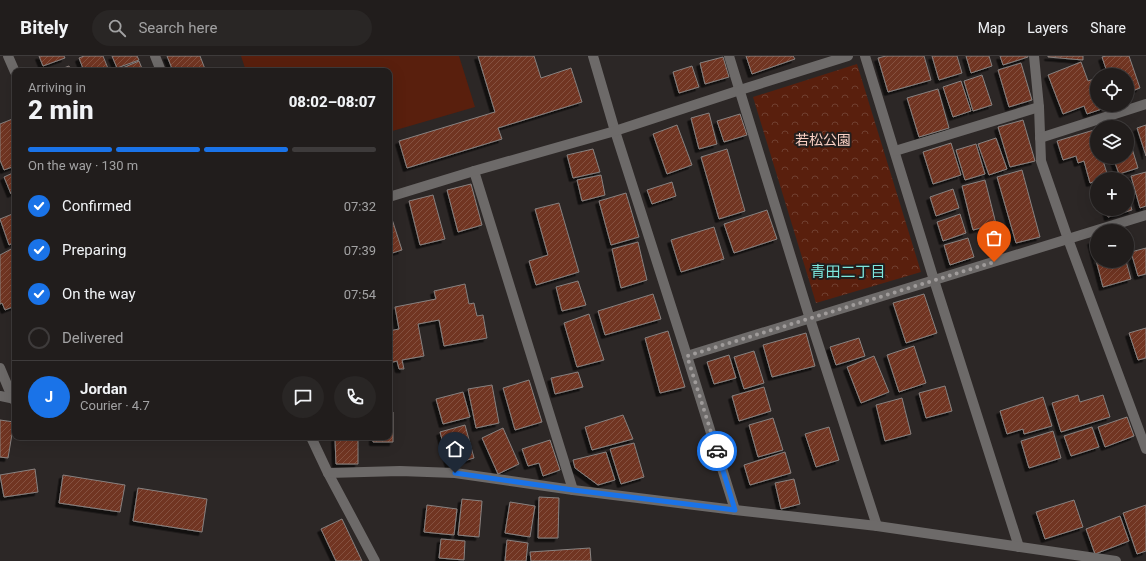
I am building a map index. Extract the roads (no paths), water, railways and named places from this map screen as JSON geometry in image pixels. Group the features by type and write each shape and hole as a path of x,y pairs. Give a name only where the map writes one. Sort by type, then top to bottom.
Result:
{"street":[{"path":"8,56 13,68"},
{"path":"155,56 159,68"},
{"path":"593,56 735,510"},
{"path":"729,56 810,319 877,526"},
{"path":"392,196 615,130 848,56"},
{"path":"865,56 1019,547"},
{"path":"1034,56 1039,107 1041,161 1068,239 1146,449"},
{"path":"1040,138 1146,104"},
{"path":"895,152 1039,107"},
{"path":"474,171 573,490"},
{"path":"687,356 1146,215"},
{"path":"0,368 12,395"},
{"path":"0,396 12,399"},
{"path":"312,440 328,473 375,561"},
{"path":"328,473 400,471 455,473 573,490 877,526 1116,561"}],"district":[{"name":"青田二丁目","path":"848,272"}],"park label":[{"name":"若松公園","path":"823,140"}]}
